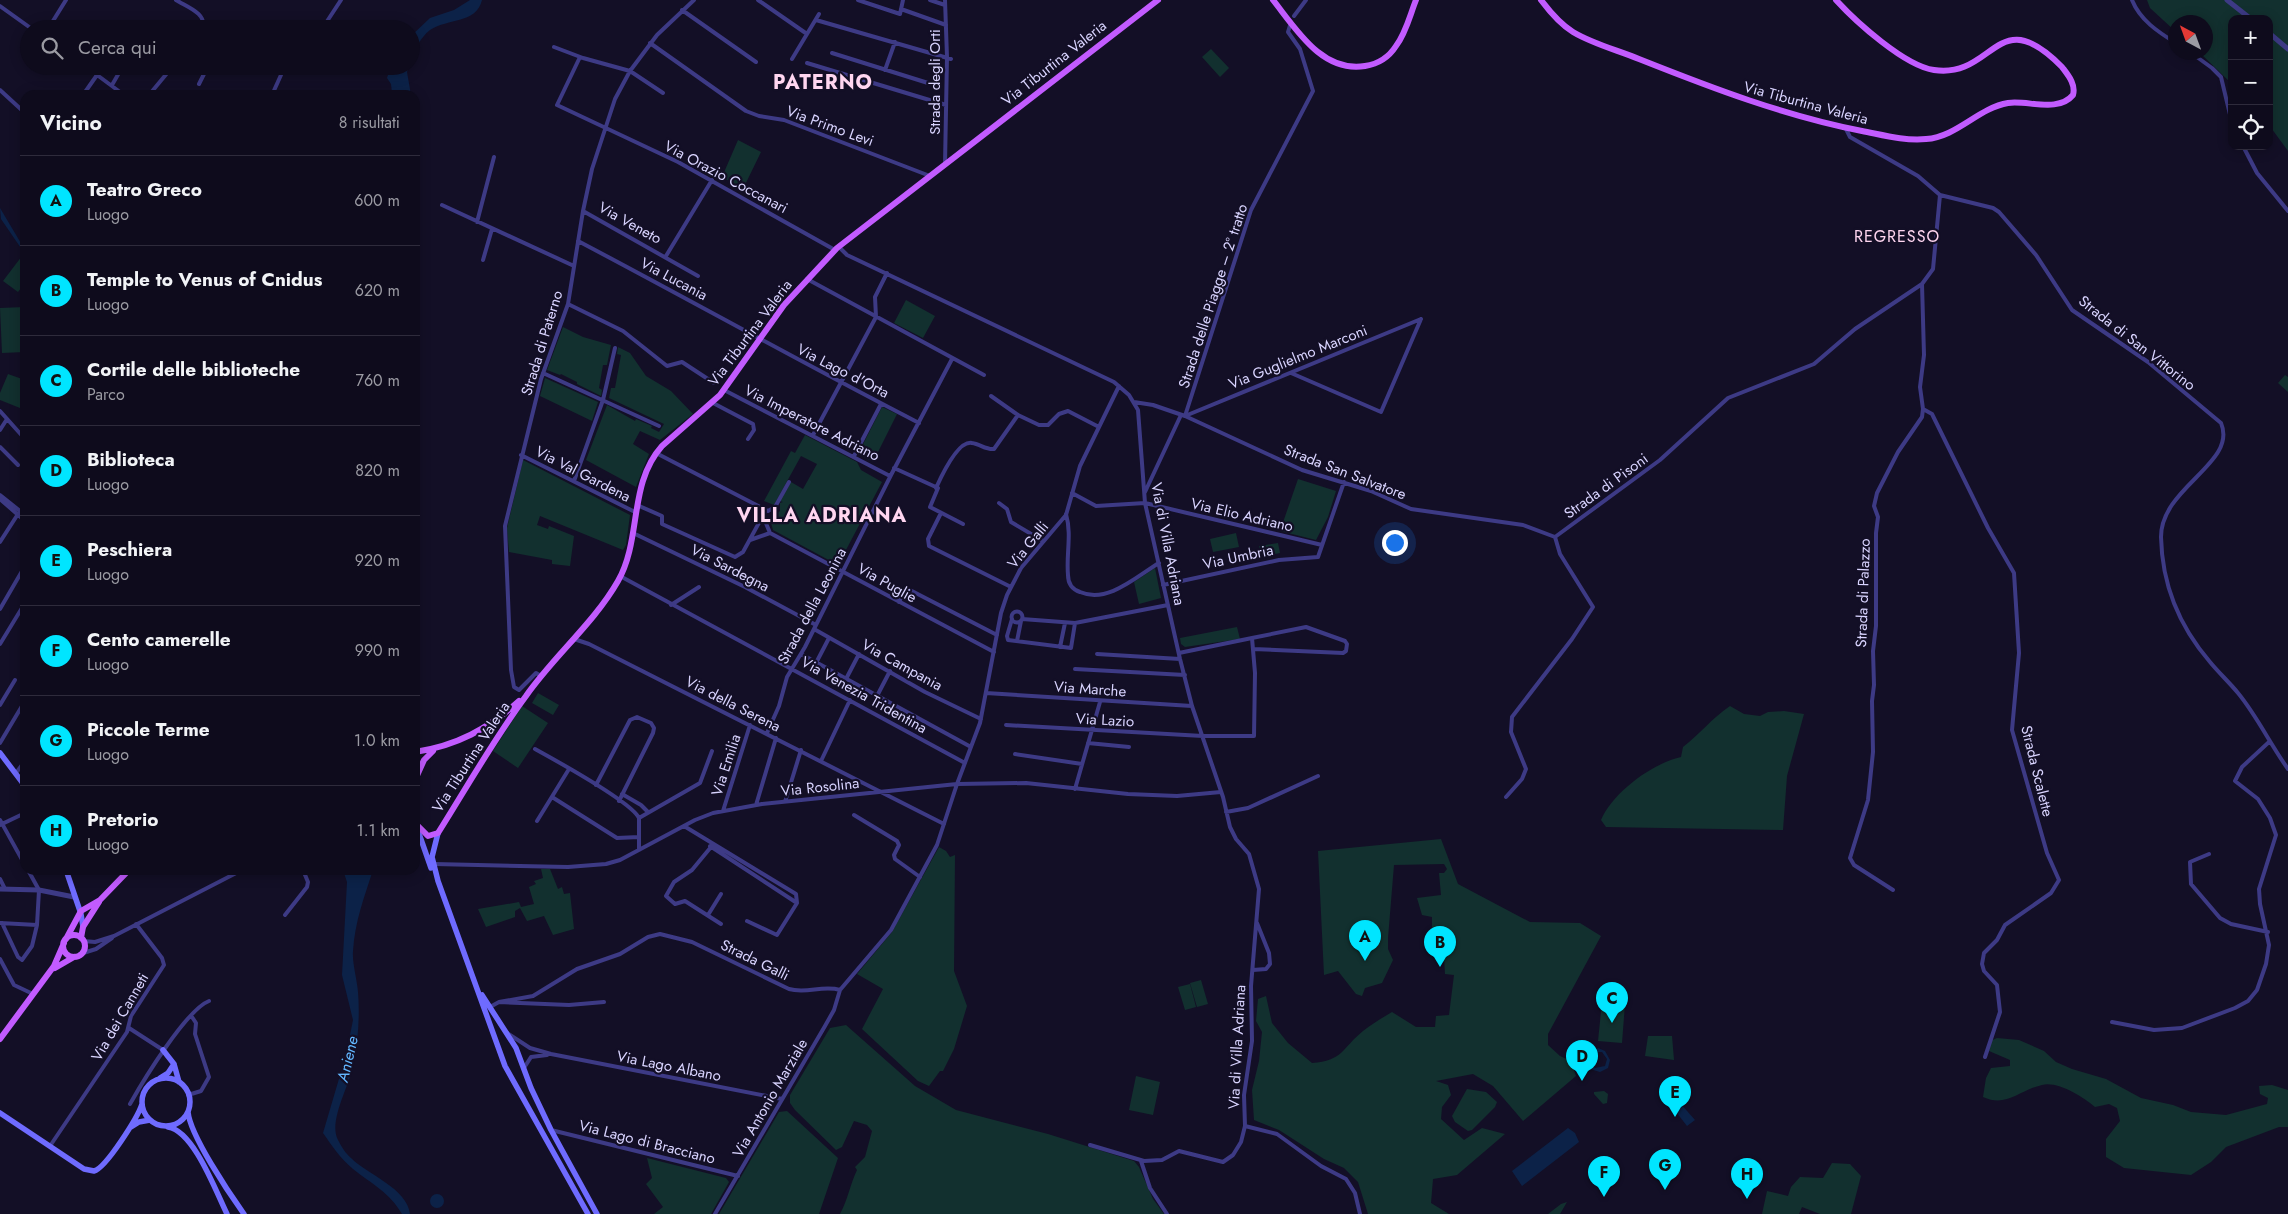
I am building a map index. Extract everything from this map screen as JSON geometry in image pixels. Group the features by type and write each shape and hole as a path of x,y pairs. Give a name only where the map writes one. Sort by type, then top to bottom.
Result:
{"main road":[{"name":"Via Tiburtina Valeria","path":"420,828 428,836 438,833 526,695 574,639 620,576 628,558 636,508 646,474 656,453 713,403 758,340 807,279 837,248 1158,0"},
{"path":"1273,0 1316,51 1333,62 1348,67 1366,66 1383,59 1396,46 1416,0"},
{"name":"Via Tiburtina Valeria","path":"1541,0 1561,24 1585,39 1736,97 1846,129 1895,138 1934,138 2005,104 2049,104 2064,102 2073,95 2074,88 2068,75 2052,55 2029,36 2018,33 2005,34 1962,67 1949,72 1935,71 1900,54 1873,35 1836,0"},
{"name":"Via Tiburtina Valeria","path":"420,751 437,749 470,736 500,718 526,695"},
{"path":"500,718 506,725"},
{"path":"420,770 427,757 437,749"},
{"path":"0,753 20,779"},
{"path":"438,833 432,851 438,881"},
{"path":"420,836 510,1075 588,1214"},
{"path":"47,976 59,965 78,955 84,947 81,911 74,897 67,875"},
{"path":"82,927 103,897 124,875"},
{"path":"0,1039 47,976 59,957 81,911 103,897"},
{"path":"65,941 75,935 82,940"},
{"path":"65,941 66,953 78,955"},
{"path":"477,990 490,1006 506,1032 551,1130 597,1214"},
{"path":"495,1038 499,1032 506,1032"},
{"path":"163,1050 167,1052 174,1064 179,1082"},
{"path":"0,1113 84,1168 94,1172 105,1164 137,1116 146,1090 168,1072 174,1064"},
{"path":"510,1075 517,1076 524,1068"},
{"path":"156,1081 169,1079 179,1082 191,1094 188,1121 194,1136 244,1214"},
{"path":"142,1104 150,1120"},
{"path":"166,1126 179,1122 188,1112"},
{"path":"127,1130 139,1122 150,1120 178,1129 202,1163 227,1214"}],"street":[{"path":"54,20 66,0"},
{"path":"176,0 199,14 203,20"},
{"path":"328,20 341,0"},
{"name":"Strada di Paterno","path":"541,676 536,673 518,690 514,687 511,670 505,526 521,455 543,373 568,304 583,211 592,169 615,99 630,71 650,43 694,0"},
{"path":"758,0 807,34"},
{"path":"858,0 900,14 904,0"},
{"path":"930,0 945,2"},
{"path":"1294,16 1306,0"},
{"path":"2132,0 2138,12 2168,37"},
{"path":"2227,0 2246,15"},
{"name":"Strada degli Orti","path":"945,2 949,58 945,164"},
{"path":"0,6 20,20"},
{"path":"682,10 756,62"},
{"path":"901,10 946,25"},
{"path":"792,59 819,14"},
{"path":"816,20 949,58"},
{"name":"Strada delle Piagge – 2º tratto","path":"1183,416 1251,210 1314,91 1300,49 1288,32 1291,22"},
{"path":"2273,36 2288,49"},
{"path":"885,70 895,42"},
{"name":"Via Primo Levi","path":"650,43 746,111 759,116 784,120 930,176"},
{"path":"554,47 580,57 630,71 663,92"},
{"path":"832,54 928,83"},
{"name":"Via Orazio Coccanari","path":"580,57 557,105 605,126 712,180 837,248"},
{"path":"2201,60 2221,77 2228,106"},
{"path":"807,63 946,105"},
{"path":"86,90 97,75 118,90"},
{"path":"112,85 118,75"},
{"path":"153,90 166,75"},
{"path":"199,84 204,75"},
{"path":"274,90 281,75"},
{"path":"0,90 20,108"},
{"name":"Strada di San Vittorino","path":"1846,129 1850,137 1918,176 1940,195 1992,208 2000,213 2036,254 2072,310 2148,362 2220,423 2224,438 2220,451 2178,494 2164,519 2161,537 2166,578 2170,596 2189,634 2208,661 2238,693 2288,769"},
{"path":"2245,150 2256,171 2288,211"},
{"path":"477,222 494,156"},
{"path":"666,256 712,180"},
{"path":"1922,284 1933,269 1940,195"},
{"path":"442,205 574,266"},
{"name":"Via Veneto","path":"583,211 666,256 698,276"},
{"path":"483,260 492,229"},
{"name":"Via Lucania","path":"578,241 654,280 758,340"},
{"name":"Via di Villa Adriana","path":"837,248 846,255 1089,369 1120,386 1134,402 1140,421 1145,503 1178,653 1192,706 1221,792 1232,833 1249,854 1258,880 1257,921 1250,986 1252,1041 1244,1095 1245,1126"},
{"path":"813,435 876,316 876,296 887,273"},
{"path":"807,279 984,375"},
{"name":"Strada di Palazzo","path":"1893,890 1852,864 1850,858 1868,800 1874,752 1872,654 1876,626 1878,519 1875,501 1892,462 1920,422 1923,409 1920,396 1924,356 1922,284"},
{"name":"Strada di Pisoni","path":"1506,796 1522,779 1526,771 1524,760 1511,730 1514,713 1572,639 1593,606 1560,554 1555,537 1660,460 1728,398 1812,365 1855,329 1922,284"},
{"path":"568,304 622,330 667,366 682,362 714,383"},
{"name":"Via Guglielmo Marconi","path":"1183,416 1420,319 1381,412 1291,373"},
{"name":"Via Lago d'Orta","path":"758,340 919,423"},
{"path":"574,481 603,400 615,348"},
{"name":"Strada della Leonina","path":"767,733 780,704 792,668 844,571 894,468 952,359"},
{"path":"543,373 659,426"},
{"name":"Via Galli","path":"957,784 981,719 1002,611 1011,587 1025,562 1066,514 1080,466 1120,386"},
{"name":"Via Imperatore Adriano","path":"724,390 890,476"},
{"path":"991,396 1018,415 1037,424 1048,426 1059,414 1070,412 1099,427"},
{"name":"Strada San Salvatore","path":"1134,402 1153,405 1183,416 1302,470 1373,491 1416,511 1523,525 1555,537"},
{"path":"713,403 753,424 754,430 748,439"},
{"path":"854,456 881,404"},
{"name":"Strada Scalette","path":"1923,409 1932,414 1988,528 2014,573 2020,639 2012,730 2047,853 2059,880 2051,892 2005,925 1997,940 1984,953 1982,964 1984,971 1997,985 2000,1012 1985,1057"},
{"path":"0,411 20,433"},
{"path":"963,524 930,506 948,464 963,446 970,443 994,449 1018,415"},
{"path":"1144,494 1183,416"},
{"path":"0,430 7,419"},
{"path":"0,447 18,465"},
{"path":"656,453 766,510 774,508 790,482"},
{"name":"Via Val Gardena","path":"521,455 636,508 662,516 662,524 734,557 738,557 750,540"},
{"path":"894,468 937,488"},
{"path":"1322,545 1344,482"},
{"name":"Via Elio Adriano","path":"1072,493 1099,506 1145,503 1322,545"},
{"path":"0,495 20,511"},
{"path":"0,499 18,514 0,542"},
{"path":"999,503 1007,509 1012,522 1044,541"},
{"path":"750,540 766,510"},
{"path":"941,513 928,539 929,546 1011,587"},
{"path":"1066,514 1070,544 1068,577 1070,585 1077,591 1092,594 1108,593 1159,563"},
{"path":"750,540 770,533 763,516"},
{"name":"Via Sardegna","path":"632,533 745,587 815,627"},
{"name":"Via Puglie","path":"770,533 994,652"},
{"name":"Via Umbria","path":"1163,585 1279,560 1318,557 1322,545"},
{"path":"0,610 20,575"},
{"name":"Via Venezia Tridentina","path":"620,576 965,763"},
{"path":"671,605 700,588"},
{"path":"899,602 906,588 997,635"},
{"path":"1002,611 1016,622 1021,620 1075,623 1168,605"},
{"path":"0,644 20,611"},
{"path":"1016,641 1022,615 1018,612 1012,617 1006,638 1016,641 1071,648 1075,623"},
{"path":"1060,647 1065,623"},
{"name":"Via Campania","path":"815,627 829,638 925,692 981,719"},
{"path":"1178,653 1252,638 1306,628 1345,641 1347,644 1346,652 1343,654 1254,649 1252,638"},
{"path":"816,663 829,638"},
{"name":"Via della Serena","path":"574,639 588,643 944,824"},
{"name":"Via Lazio","path":"1006,725 1203,736 1254,736 1254,649"},
{"path":"801,654 971,747"},
{"path":"846,679 859,654"},
{"path":"1097,654 1180,659"},
{"path":"1075,669 1185,675"},
{"path":"877,696 890,671"},
{"path":"0,705 15,680"},
{"name":"Via Marche","path":"986,693 1100,702 1192,706"},
{"path":"821,761 850,700"},
{"path":"1075,789 1100,702"},
{"path":"0,743 20,709"},
{"path":"596,786 629,722 634,718 639,718 652,724 654,731 619,801"},
{"name":"Via Emilia","path":"722,811 750,725"},
{"path":"756,805 776,738"},
{"path":"2112,1022 2154,1030 2176,1029 2210,1019 2242,1004 2256,991 2263,975 2269,950 2268,932 2260,906 2259,892 2275,844 2275,832 2269,815 2258,799 2248,789 2237,784 2235,780 2242,767 2269,742"},
{"path":"1088,744 1129,747"},
{"path":"536,749 619,801 638,816"},
{"path":"785,802 801,750"},
{"path":"638,816 700,783 712,751"},
{"path":"1015,754 1082,764"},
{"path":"16,773 20,768"},
{"path":"537,821 569,769"},
{"path":"1226,812 1248,808 1318,776"},
{"name":"Via Rosolina","path":"434,864 576,867 613,863 702,817 722,811 756,805 957,784 1026,783 1075,789 1177,796 1221,792"},
{"path":"840,990 891,930 937,845 957,784"},
{"path":"622,794 643,806 648,812"},
{"path":"552,797 617,838 639,838"},
{"path":"640,850 638,816 643,806"},
{"path":"20,815 1,823 20,856"},
{"path":"854,815 897,841 899,845 894,859 920,877"},
{"path":"684,826 794,891 798,898 797,904 777,935 747,921"},
{"path":"709,841 711,848 797,904"},
{"path":"711,848 692,870 675,881 666,895 674,903 684,901 721,924"},
{"path":"2209,854 2190,862 2190,879 2194,888 2224,921 2268,932"},
{"path":"31,875 39,890 37,925 34,943 22,960 18,957 1,923 37,925"},
{"path":"78,955 96,949 136,924 232,875"},
{"path":"285,915 308,887 305,875"},
{"path":"0,879 3,889 39,890 74,897"},
{"path":"708,915 721,894"},
{"name":"Via di Villa Adriana","path":"1253,970 1265,969 1270,966 1270,957 1257,921"},
{"name":"Via dei Canneti","path":"50,1146 129,1028 131,1016 164,963 136,924"},
{"name":"Strada Galli","path":"499,1002 533,996 577,969 619,954 650,935 660,934 692,942 789,989 806,992 831,988 840,990"},
{"path":"82,940 98,941 114,936"},
{"path":"1254,946 1264,942"},
{"path":"0,959 14,985 33,994"},
{"name":"Via Antonio Marziale","path":"715,1214 834,1010 840,990"},
{"path":"130,1104 163,1050 209,1001"},
{"path":"490,1006 499,1002 569,1005 604,1002"},
{"path":"191,1094 202,1089 209,1077 195,1034 196,1023 192,1017"},
{"path":"129,1028 163,1050"},
{"name":"Via Lago Albano","path":"506,1032 532,1049 551,1054 782,1100"},
{"path":"524,1068 532,1056 551,1054"},
{"path":"1090,1145 1141,1161 1162,1160 1179,1151 1218,1162 1224,1161 1238,1148 1245,1126 1277,1134 1322,1166 1346,1180 1356,1193 1360,1214"},
{"name":"Via Lago di Bracciano","path":"551,1130 738,1176"},
{"path":"1141,1161 1149,1186 1167,1214"}],"green space":[{"path":"2147,0 2288,0 2288,151 2273,130 2273,15 2228,15 2228,80 2207,60 2213,60 2213,15 2168,15 2168,25 2150,8"},
{"path":"1211,49 1229,68 1220,77 1202,57"},
{"path":"738,140 761,152 743,189 722,177"},
{"path":"20,259 20,289 18,292 3,281"},
{"path":"906,300 935,316 923,338 894,323"},
{"path":"20,307 20,352 2,353 0,308"},
{"path":"563,327 583,337 611,345 607,365 603,365 599,388 602,390 601,396 561,374 547,370"},
{"path":"618,347 630,353 646,376 671,391 693,414 660,440 640,431 633,444 649,454 636,487 586,460 607,405 635,421 636,419 652,426 651,428 659,432 664,424 609,398 611,388 615,388 621,355 617,354"},
{"path":"8,374 20,378 20,408 0,400 0,393"},
{"path":"2285,375 2288,377 2288,392 2278,383"},
{"path":"545,378 598,402 592,421 540,396"},
{"path":"882,407 897,414 873,462 858,454"},
{"path":"805,435 857,462 861,470 882,482 838,565 773,530 770,519 780,511 780,503 783,502 780,501 791,482 803,489 817,464 801,456 774,505 764,501 791,451 795,453"},
{"path":"523,460 630,515 626,545 623,550 540,516 537,525 548,529 549,526 574,536 570,566 552,564 552,560 509,552 507,528"},
{"path":"1298,479 1336,491 1328,517 1316,540 1280,531"},
{"path":"1236,533 1239,547 1213,552 1210,539"},
{"path":"1278,543 1280,553 1261,557 1259,546"},
{"path":"1155,568 1161,598 1139,604 1134,582"},
{"path":"1237,627 1240,639 1185,647 1181,644 1180,638"},
{"path":"538,693 559,705 553,715 532,703"},
{"path":"522,706 548,723 518,768 493,751"},
{"path":"1730,706 1744,714 1760,716 1768,712 1784,711 1804,714 1787,776 1783,830 1606,827 1601,820 1624,789 1658,765 1681,757 1683,747"},
{"path":"1441,839 1458,884 1530,922 1580,923 1601,936 1548,1034 1548,1045 1560,1056 1571,1061 1576,1076 1523,1121 1493,1086 1473,1074 1436,1081 1448,1085 1451,1095 1442,1107 1441,1119 1464,1140 1482,1128 1505,1134 1457,1175 1433,1179 1431,1203 1449,1214 1368,1214 1358,1182 1344,1168 1324,1159 1279,1130 1254,1120 1252,1090 1259,1061 1262,1032 1256,1021 1258,999 1266,996 1272,1023 1288,1043 1312,1063 1330,1060 1341,1053 1363,1031 1392,1012 1416,1027 1435,1027 1436,1016 1449,1015 1454,975 1445,974 1444,958 1432,936 1432,917 1422,915 1417,898 1441,895 1439,873 1444,873 1447,869 1444,864 1394,865 1388,938 1388,949 1393,960 1382,983 1365,988 1362,996 1356,994 1338,971 1324,975 1318,851"},
{"path":"939,847 946,851 950,857 955,855 954,971 967,1006 954,1049 943,1071 940,1071 929,1086 918,1081 862,1029 883,989 857,974 892,932"},
{"path":"541,869 550,869 558,889 562,887 564,894 570,893 574,929 553,935 544,916 527,921 520,908 515,911 515,917 486,927 478,909 519,902 521,907 534,904 529,887 536,884 534,881 543,878"},
{"path":"1201,980 1208,1004 1197,1007 1190,983"},
{"path":"1190,984 1196,1007 1185,1010 1178,987"},
{"path":"1602,1002 1625,1004 1622,1043 1598,1041"},
{"path":"846,1025 915,1086 956,1110 1048,1134 1134,1161 1139,1167 1153,1199 1164,1214 840,1214 857,1170 855,1167 865,1157 872,1131 867,1125 854,1121 842,1147 836,1150 795,1110 790,1103 790,1095 830,1028"},
{"path":"1648,1036 1672,1036 1674,1060 1645,1056"},
{"path":"1997,1038 2019,1040 2044,1051 2056,1062 2106,1079 2141,1098 2173,1105 2191,1112 2226,1115 2267,1104 2268,1098 2260,1094 2259,1086 2272,1085 2288,1090 2288,1127 2279,1127 2226,1147 2211,1162 2191,1175 2124,1168 2106,1157 2106,1139 2120,1121 2117,1108 2109,1104 2095,1107 2070,1091 2048,1084 2034,1087 2006,1099 1991,1100 1983,1097 1986,1078 1991,1068 2010,1066 2010,1060 1989,1051 1990,1041"},
{"path":"1136,1076 1160,1082 1153,1115 1129,1110"},
{"path":"1467,1089 1486,1092 1497,1102 1495,1107 1472,1130 1468,1131 1455,1122 1452,1116"},
{"path":"1604,1091 1608,1094 1607,1103 1603,1104 1594,1092"},
{"path":"787,1111 838,1158 819,1214 719,1214 779,1112"},
{"path":"647,1158 726,1178 729,1182 711,1214 654,1214 663,1207 646,1184 652,1178"},
{"path":"1832,1163 1850,1164 1861,1176 1851,1214 1820,1214 1802,1207 1799,1214 1762,1214 1767,1191 1788,1196 1791,1187 1800,1177 1823,1178"},
{"path":"1567,1202 1560,1214 1548,1214 1561,1204"}],"water":[{"path":"470,0 482,0 479,8 474,13 460,20 437,26 430,30 420,42 420,27 430,18 454,10"},
{"path":"388,75 408,75 410,90 392,90 391,84 387,78"},
{"path":"0,208 20,242 20,247 1,219"},
{"name":"Aniene","path":"345,875 371,875 360,910 354,940 353,961 359,1001 359,1020 353,1067 337,1114 336,1132 339,1142 347,1154 394,1189 402,1197 410,1214 402,1214 386,1194 349,1165 323,1133 346,1055 353,1020 342,975 347,882"},
{"path":"1598,1048 1605,1051 1610,1060 1608,1068 1600,1072 1590,1069 1587,1061 1595,1068 1605,1066 1607,1059 1602,1052 1596,1052 1590,1059 1587,1058 1590,1053"},
{"path":"1680,1103 1695,1120 1687,1126 1673,1108"},
{"path":"1568,1128 1575,1133 1579,1142 1522,1186 1512,1171"},
{"path":"437,1194 442,1196 444,1201 442,1206 437,1208 432,1206 430,1201 432,1196"}],"place":[{"name":"Teatro Greco","path":"1365,961"},
{"name":"Temple to Venus of Cnidus","path":"1440,967"},
{"name":"Cortile delle biblioteche","path":"1612,1023"},
{"name":"Biblioteca","path":"1582,1081"},
{"name":"Peschiera","path":"1675,1117"},
{"name":"Piccole Terme","path":"1665,1190"},
{"name":"Cento camerelle","path":"1604,1197"},
{"name":"Pretorio","path":"1747,1199"}],"district":[{"name":"PATERNO","path":"823,82"},
{"name":"REGRESSO","path":"1897,236"},
{"name":"VILLA ADRIANA","path":"822,515"}]}
